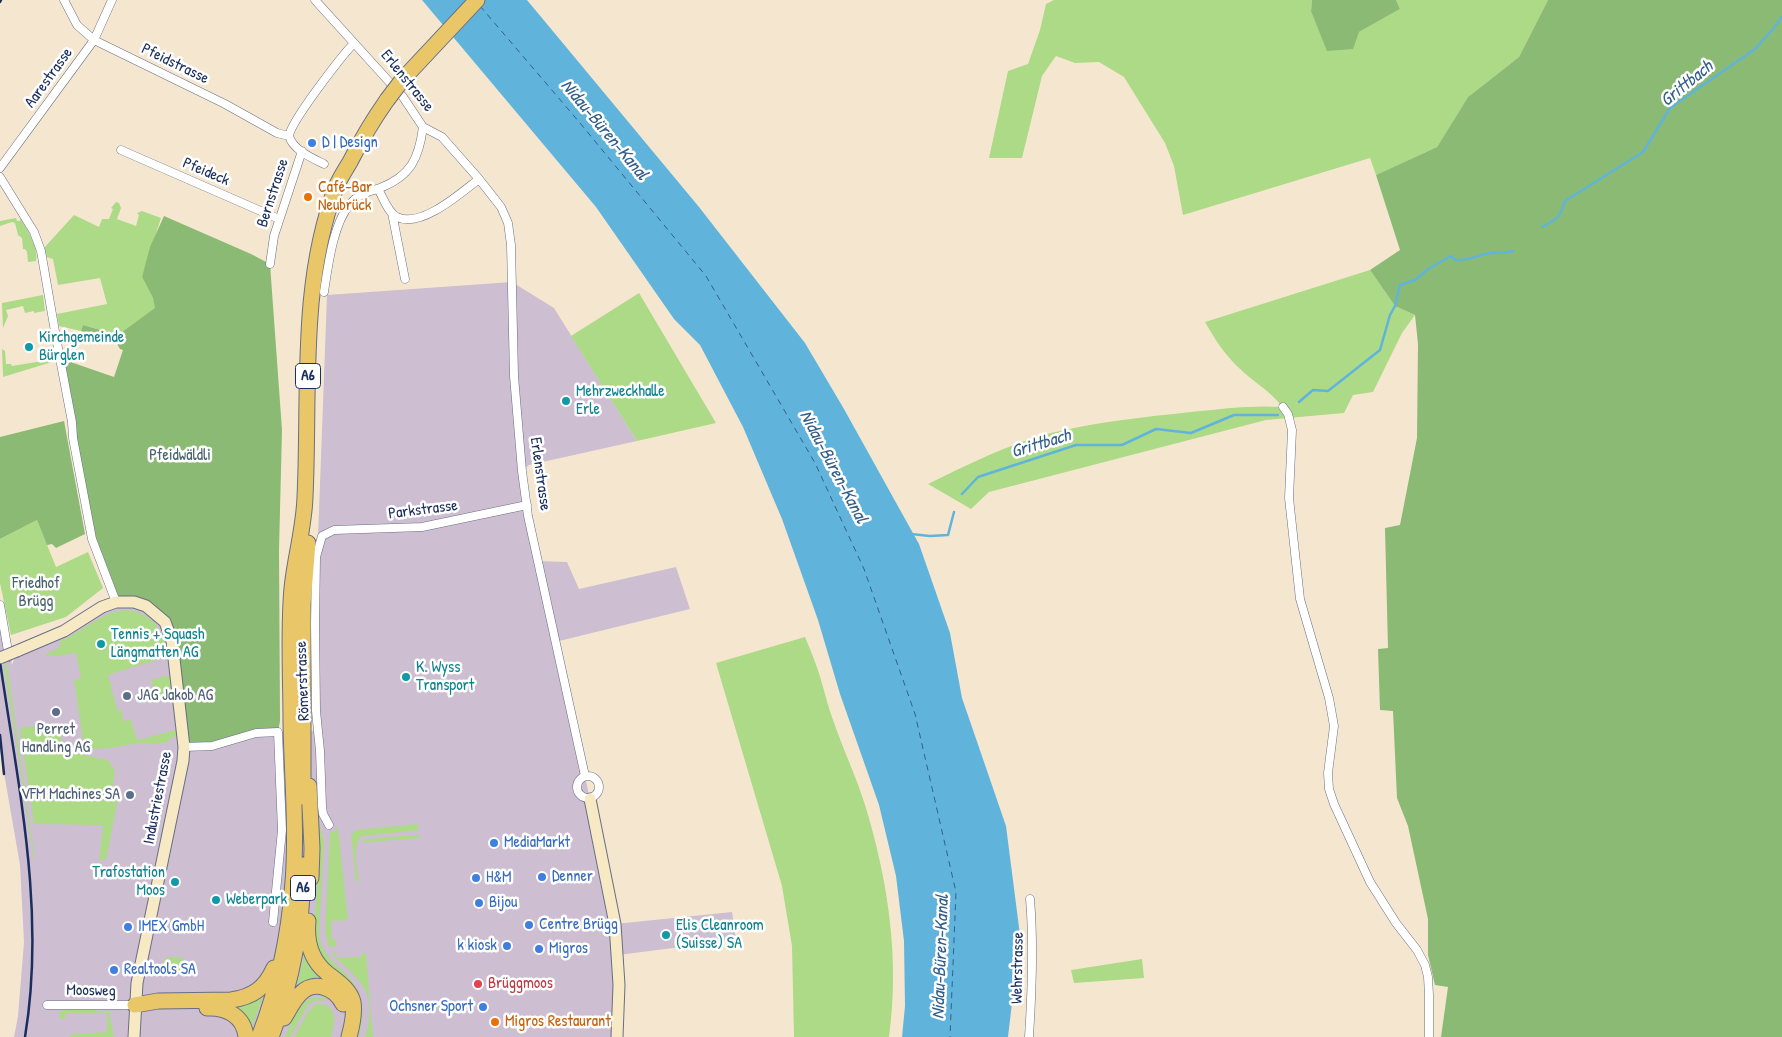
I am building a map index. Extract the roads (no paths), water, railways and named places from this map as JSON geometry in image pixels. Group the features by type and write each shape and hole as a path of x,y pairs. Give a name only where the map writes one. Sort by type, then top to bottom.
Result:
{"highway":[{"name":"A6","path":"272,1037 288,984 302,914 303,734 294,568 305,499 309,349 317,252 337,184 353,154 387,100 426,52 477,0"},
{"name":"A6","path":"259,1037 277,979 287,937 293,882 294,833 291,733 297,604"},
{"path":"303,734 311,806 312,839 308,939 317,963 350,996 354,1012 346,1034"},
{"path":"135,1005 158,1001 231,1000 249,996 267,982 287,937"},
{"path":"272,1037 295,999 304,990 320,986 333,990 343,1003 346,1034"},
{"path":"135,1005 167,1008 220,1008 236,1017 243,1027 246,1037"}],"main road":[{"name":"Industriestrasse","path":"8,655 64,631 102,607 116,602 134,602 146,606 161,617 168,627 174,650 184,747 179,780 137,983 134,1037"},
{"path":"590,799 614,924 619,985 618,1037"}],"street":[{"name":"Pfeidstrasse","path":"64,0 77,25 94,40 225,104 278,133 289,136"},
{"name":"Aarestrasse","path":"0,168 94,40 112,0"},
{"name":"Erlenstrasse","path":"315,0 402,97 423,127 442,137 479,179 502,208 508,223 518,435 527,505 585,776"},
{"path":"289,136 292,127 324,81 354,43"},
{"path":"324,292 330,253 346,210 358,197 398,180 414,163 420,146 423,127"},
{"name":"Bernstrasse","path":"270,264 271,246 302,151 292,144 289,136"},
{"name":"Pfeideck","path":"121,150 279,219"},
{"path":"302,151 324,164"},
{"path":"0,177 34,232 41,250 92,539 116,602"},
{"path":"392,213 403,219 428,214 448,204 479,179"},
{"path":"378,188 392,213 405,279"},
{"path":"1287,414 1292,443 1289,498 1300,599 1329,698 1334,726 1328,773 1329,789 1370,882 1392,918 1417,950 1425,965 1430,995 1428,1037"},
{"name":"Parkstrasse","path":"322,536 334,530 422,527 527,505"},
{"name":"Römerstrasse","path":"322,536 316,557 315,577 315,685 322,806 323,814 329,824"},
{"path":"0,605 8,655"},
{"path":"184,747 212,746 256,733 278,732 282,830 273,922"},
{"path":"585,776 592,777 599,785 598,792 590,799 583,798 577,789 577,783 585,776"},
{"name":"Wehrstrasse","path":"1029,1037 1033,950 1030,899"},
{"name":"Moosweg","path":"47,1005 135,1005"}],"water":[{"name":"Nidau-Büren-Kanal","path":"422,0 527,0 699,207 805,343 844,409 919,544 950,633 962,698 1006,826 1020,935 1008,1037 902,1037 905,1006 904,941 896,876 879,805 840,694 818,620 782,519 743,427 700,345 674,319 596,207"}],"waterway":[{"name":"Grittbach","path":"1542,227 1557,217 1565,201 1643,152 1670,108 1755,49 1782,17"},
{"name":"Grittbach","path":"1299,402 1313,390 1328,391 1380,350 1400,285 1415,280 1428,269 1451,256 1455,260 1460,260 1513,251"},
{"name":"Grittbach","path":"962,494 978,477 1076,445 1122,445 1156,429 1191,433 1234,415 1278,415"},
{"path":"911,534 948,535 954,512"}],"railway":[{"path":"0,662 21,802 31,896 31,990 25,1037"},
{"path":"0,735 4,774"}],"place":[{"name":"D | Design","path":"312,143"},
{"name":"Café-Bar Neubrück","path":"308,197"},
{"name":"Kirchgemeinde Bürglen","path":"29,347"},
{"name":"Mehrzweckhalle Erle","path":"566,401"},
{"name":"Tennis + Squash Längmatten AG","path":"101,644"},
{"name":"K. Wyss Transport","path":"406,677"},
{"name":"JAG Jakob AG","path":"127,696"},
{"name":"Perret Handling AG","path":"56,712"},
{"name":"VFM Machines SA","path":"130,795"},
{"name":"MediaMarkt","path":"494,843"},
{"name":"Denner","path":"542,877"},
{"name":"H&M","path":"476,878"},
{"name":"Trafostation Moos","path":"175,882"},
{"name":"Weberpark","path":"216,900"},
{"name":"Bijou","path":"479,903"},
{"name":"Centre Brügg","path":"529,925"},
{"name":"IMEX GmbH","path":"128,927"},
{"name":"Elis Cleanroom (Suisse) SA","path":"666,935"},
{"name":"k kiosk","path":"507,946"},
{"name":"Migros","path":"539,949"},
{"name":"Realtools SA","path":"114,970"},
{"name":"Brüggmoos","path":"478,984"},
{"name":"Ochsner Sport","path":"483,1007"},
{"name":"Migros Restaurant","path":"495,1022"}],"park label":[{"name":"Pfeidwäldli","path":"180,456"},
{"name":"Friedhof Brügg","path":"36,593"}]}
